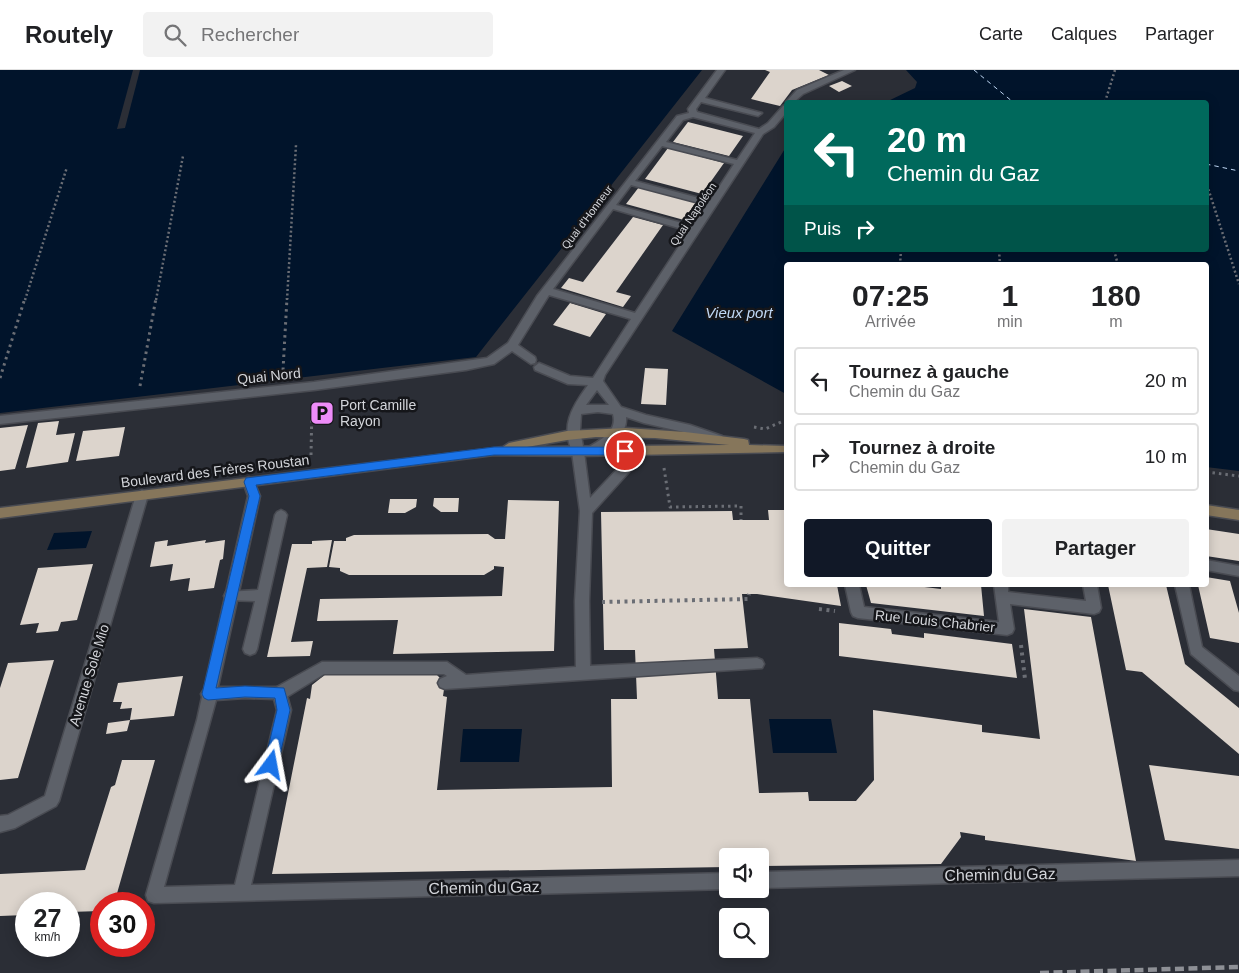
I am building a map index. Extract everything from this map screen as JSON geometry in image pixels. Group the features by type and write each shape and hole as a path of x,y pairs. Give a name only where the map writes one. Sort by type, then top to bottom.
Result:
{"main road":[{"name":"Boulevard des Frères Roustan","path":"494,451 528,441 573,434 618,432 676,435 784,449"},
{"name":"Boulevard des Frères Roustan","path":"0,513 494,451 578,452 784,449"},
{"path":"1209,510 1239,515"}],"street":[{"path":"721,70 692,109 692,114 760,132"},
{"path":"792,100 800,92 851,70"},
{"path":"699,99 758,113"},
{"name":"Quai Napoléon","path":"576,411 597,382 600,374 760,132 771,125 784,110"},
{"name":"Quai d'Honneur","path":"512,346 547,291 610,206 680,118 692,114"},
{"path":"660,143 740,163"},
{"path":"629,182 712,204"},
{"path":"610,206 695,230"},
{"path":"547,291 637,318"},
{"path":"512,346 535,363 568,380 597,382 619,410 622,423 618,432 591,451"},
{"name":"Quai Nord","path":"0,420 314,386 490,361 512,346"},
{"path":"583,673 582,601 586,511 578,452 573,434 576,411 598,408 619,410 644,420 690,429 718,440"},
{"path":"586,511 642,450"},
{"name":"Chemin du Gaz","path":"250,482 254,496 208,694 204,720 154,895 719,881"},
{"name":"Avenue Sole Mio","path":"0,824 10,824 51,801 142,495"},
{"path":"250,649 281,515"},
{"path":"1209,566 1239,571"},
{"name":"Rue Louis Chabrier","path":"852,587 858,612 1007,629 1002,591 1094,608 1090,587"},
{"path":"1182,587 1196,650 1239,685"},
{"path":"231,596 263,595"},
{"path":"445,683 583,673 757,664"},
{"path":"280,693 322,668 447,668 463,681"},
{"path":"208,694 280,693 312,685"},
{"path":"241,893 284,710 280,693"},
{"name":"Chemin du Gaz","path":"769,880 1239,868"}],"path":[{"path":"1106,100 1114,70"},
{"path":"283,378 296,145"},
{"path":"140,387 183,156"},
{"path":"0,378 67,167"},
{"path":"1209,188 1239,284"},
{"path":"311,461 314,386"},
{"path":"765,429 784,421"},
{"path":"1209,472 1239,476"},
{"path":"665,482 670,507 741,506 741,520"},
{"path":"617,602 748,599 749,594"},
{"path":"818,609 838,611"},
{"path":"1021,645 1025,679"}],"water":[{"name":"Port Camille Rayon","path":"0,70 702,70 476,357 0,413"},
{"name":"Vieux port","path":"906,70 1239,70 1239,471 1209,467 1209,262 784,262 784,393 672,331 784,150 784,252 1209,252 1209,100 890,100 915,88 917,82"},
{"path":"92,531 86,548 47,550 54,533"},
{"path":"769,719 831,719 837,753 773,753"},
{"path":"463,729 522,729 519,762 460,762"}],"pier":[{"path":"133,70 140,70 125,128 117,129"}],"building":[{"path":"765,70 819,70 829,75 792,90 780,106 751,99 770,72"},
{"path":"842,81 852,86 839,92 829,86"},
{"path":"688,122 743,136 729,156 673,142"},
{"path":"668,148 724,163 702,194 645,179"},
{"path":"639,187 696,202 684,220 626,204"},
{"path":"633,217 663,225 616,292 631,296 623,307 561,288 569,278 583,282"},
{"path":"570,303 606,314 590,337 553,325"},
{"path":"645,368 668,369 666,405 641,404"},
{"path":"59,421 56,435 75,433 68,462 26,468 38,423"},
{"path":"28,425 15,469 0,471 0,428"},
{"path":"125,427 119,456 76,461 83,431"},
{"path":"434,498 459,498 458,512 441,512 433,506"},
{"path":"390,499 417,499 416,507 405,513 388,513"},
{"path":"508,500 559,501 554,651 393,654 398,620 317,621 320,599 502,596 504,567 494,566 494,569 484,575 349,575 340,571 340,568 329,567 334,541 346,541 346,538 354,535 488,534 495,539 505,539"},
{"path":"768,510 784,510 784,587 837,587 841,606 757,594 742,594 748,648 714,649 718,699 750,699 759,793 808,792 809,801 856,801 874,780 873,710 982,725 982,732 1040,739 1024,609 1091,617 1136,861 985,840 985,836 960,832 961,837 941,864 769,866 769,848 719,848 719,867 272,874 307,698 310,699 312,685 326,674 434,672 445,683 443,696 447,697 437,790 612,787 611,699 637,699 635,650 604,650 601,512 732,511 733,520 769,520"},
{"path":"1209,529 1239,534 1239,561 1209,556"},
{"path":"168,540 167,546 206,540 205,543 225,540 223,559 220,560 214,588 188,591 190,578 170,581 173,564 150,567 155,542"},
{"path":"332,540 327,567 307,568 291,642 313,641 310,656 267,657 292,544 312,544 312,541"},
{"path":"93,564 77,620 61,622 58,631 36,633 39,623 20,625 38,568"},
{"path":"1209,578 1230,581 1239,613 1239,643 1210,638 1198,587 1209,587"},
{"path":"867,587 924,587 941,589 941,587 981,587 984,616 871,603"},
{"path":"1108,587 1166,587 1185,664 1239,708 1239,754 1142,672 1126,670"},
{"path":"839,623 891,629 892,634 924,638 924,633 1012,644 1017,678 839,656"},
{"path":"54,660 18,778 0,780 0,688 8,663"},
{"path":"183,676 174,716 130,720 132,708 120,709 122,702 113,702 118,683"},
{"path":"130,720 127,731 106,734 108,723"},
{"path":"122,760 155,760 117,892 90,892 90,911 80,912 80,892 15,892 15,915 0,916 0,874 85,870 111,787 115,785"},
{"path":"1149,765 1239,776 1239,849 1165,840"}],"ferry route":[{"path":"974,70 1011,100"},
{"path":"1209,165 1239,171"}],"railway":[{"path":"1040,973 1239,967"}],"place":[{"name":"Port Camille Rayon","path":"322,413"}],"route":[{"path":"271,765 284,710 280,693 208,694 254,496 250,482 494,451 625,451"}]}
